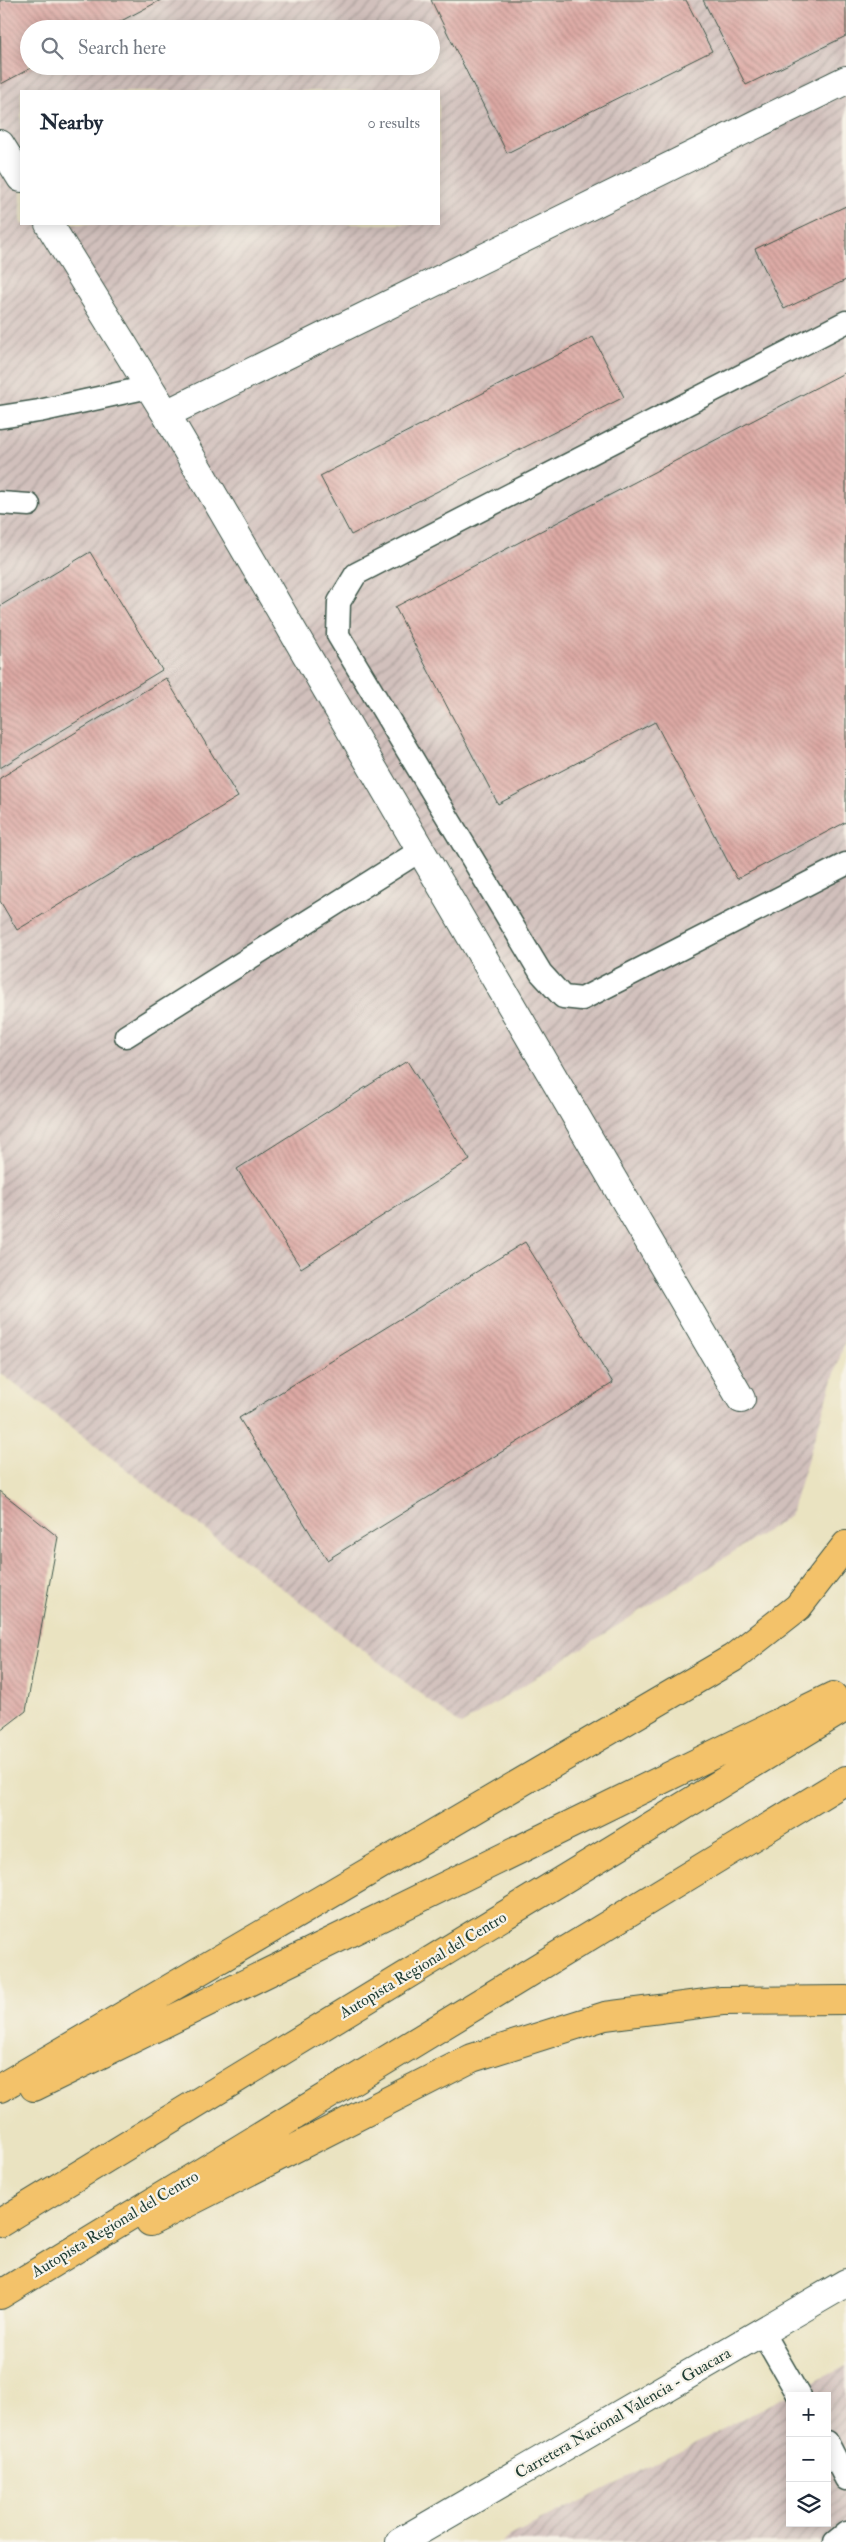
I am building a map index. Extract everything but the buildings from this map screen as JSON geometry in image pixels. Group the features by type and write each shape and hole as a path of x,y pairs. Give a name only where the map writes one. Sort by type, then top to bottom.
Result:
{"highway":[{"path":"0,2088 733,1658 798,1607 846,1545"},
{"path":"0,2104 846,1690"},
{"name":"Autopista Regional del Centro","path":"0,2223 846,1707"},
{"name":"Autopista Regional del Centro","path":"0,2295 846,1780"},
{"path":"0,2299 472,2058 605,2016 722,2001 846,2000"}],"street":[{"path":"166,414 846,80"},
{"path":"0,144 20,176"},
{"path":"50,225 166,414 741,1399"},
{"name":"Carretera Nacional Valencia - Guacara","path":"400,2542 846,2283"}],"lane":[{"path":"846,322 356,574 339,602 338,635 541,973 563,997 582,999 846,864"},
{"path":"0,417 39,411 149,387"},
{"path":"0,503 29,505"},
{"path":"126,1036 421,850"},
{"path":"762,2332 798,2392"},
{"path":"831,2450 846,2479"},
{"path":"834,2542 846,2533"}],"shaded area":[{"path":"0,0 846,0 846,1338 790,1516 461,1725 0,1373"},
{"path":"846,2366 846,2542 500,2542 786,2397 786,2527 831,2527 831,2392 795,2392"}]}
